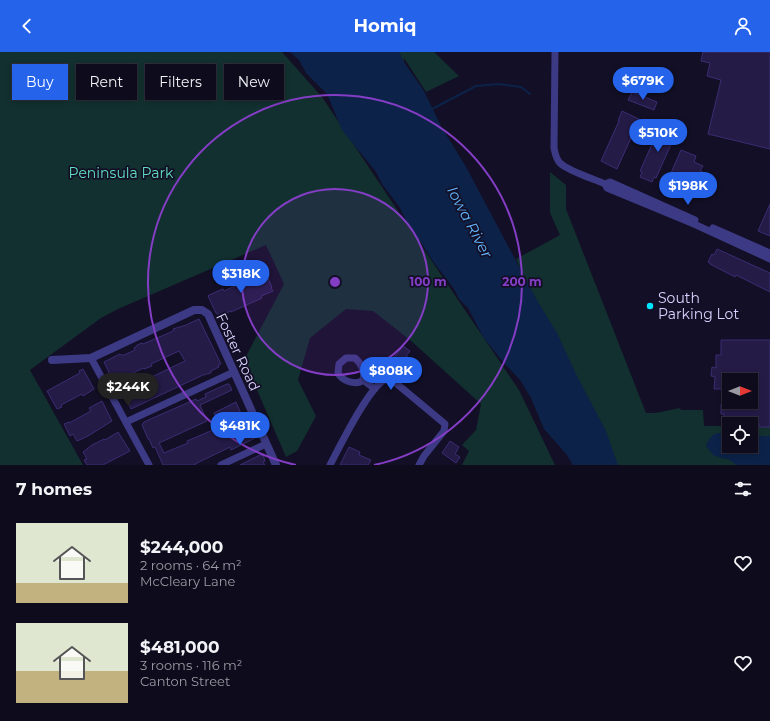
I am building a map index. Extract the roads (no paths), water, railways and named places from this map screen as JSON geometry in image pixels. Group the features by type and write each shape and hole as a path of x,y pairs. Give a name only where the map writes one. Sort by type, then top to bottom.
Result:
{"street":[{"path":"555,52 554,148 555,156 559,162 568,168 605,184 607,188 694,224 770,259"},
{"path":"605,184 610,182 770,253"},
{"name":"Foster Road","path":"52,360 91,358 194,310 202,310 208,314 276,465"},
{"path":"91,358 149,465"},
{"path":"126,422 234,372"},
{"path":"330,465 364,404 384,380 391,379 444,424 445,427 442,434 429,450 420,465"},
{"path":"363,380 375,389"},
{"path":"221,465 266,444"}],"water":[{"name":"Iowa River","path":"290,52 399,52 424,91 442,128 465,165 538,302 557,333 576,374 606,431 618,465 573,465 567,455 544,429 531,398 520,380 483,337 468,308 459,299 454,289 432,260 407,223 400,208 382,184 376,172 342,130 327,94 306,73 299,60"},
{"path":"717,433 722,433 722,453 758,453 758,435 770,436 770,465 737,465 728,459 713,455 706,446 710,438"}],"waterway":[{"path":"432,109 476,86 499,84 521,87 530,94"}],"place":[{"name":"South Parking Lot","path":"650,306"}],"park label":[{"name":"Peninsula Park","path":"121,173"}]}
